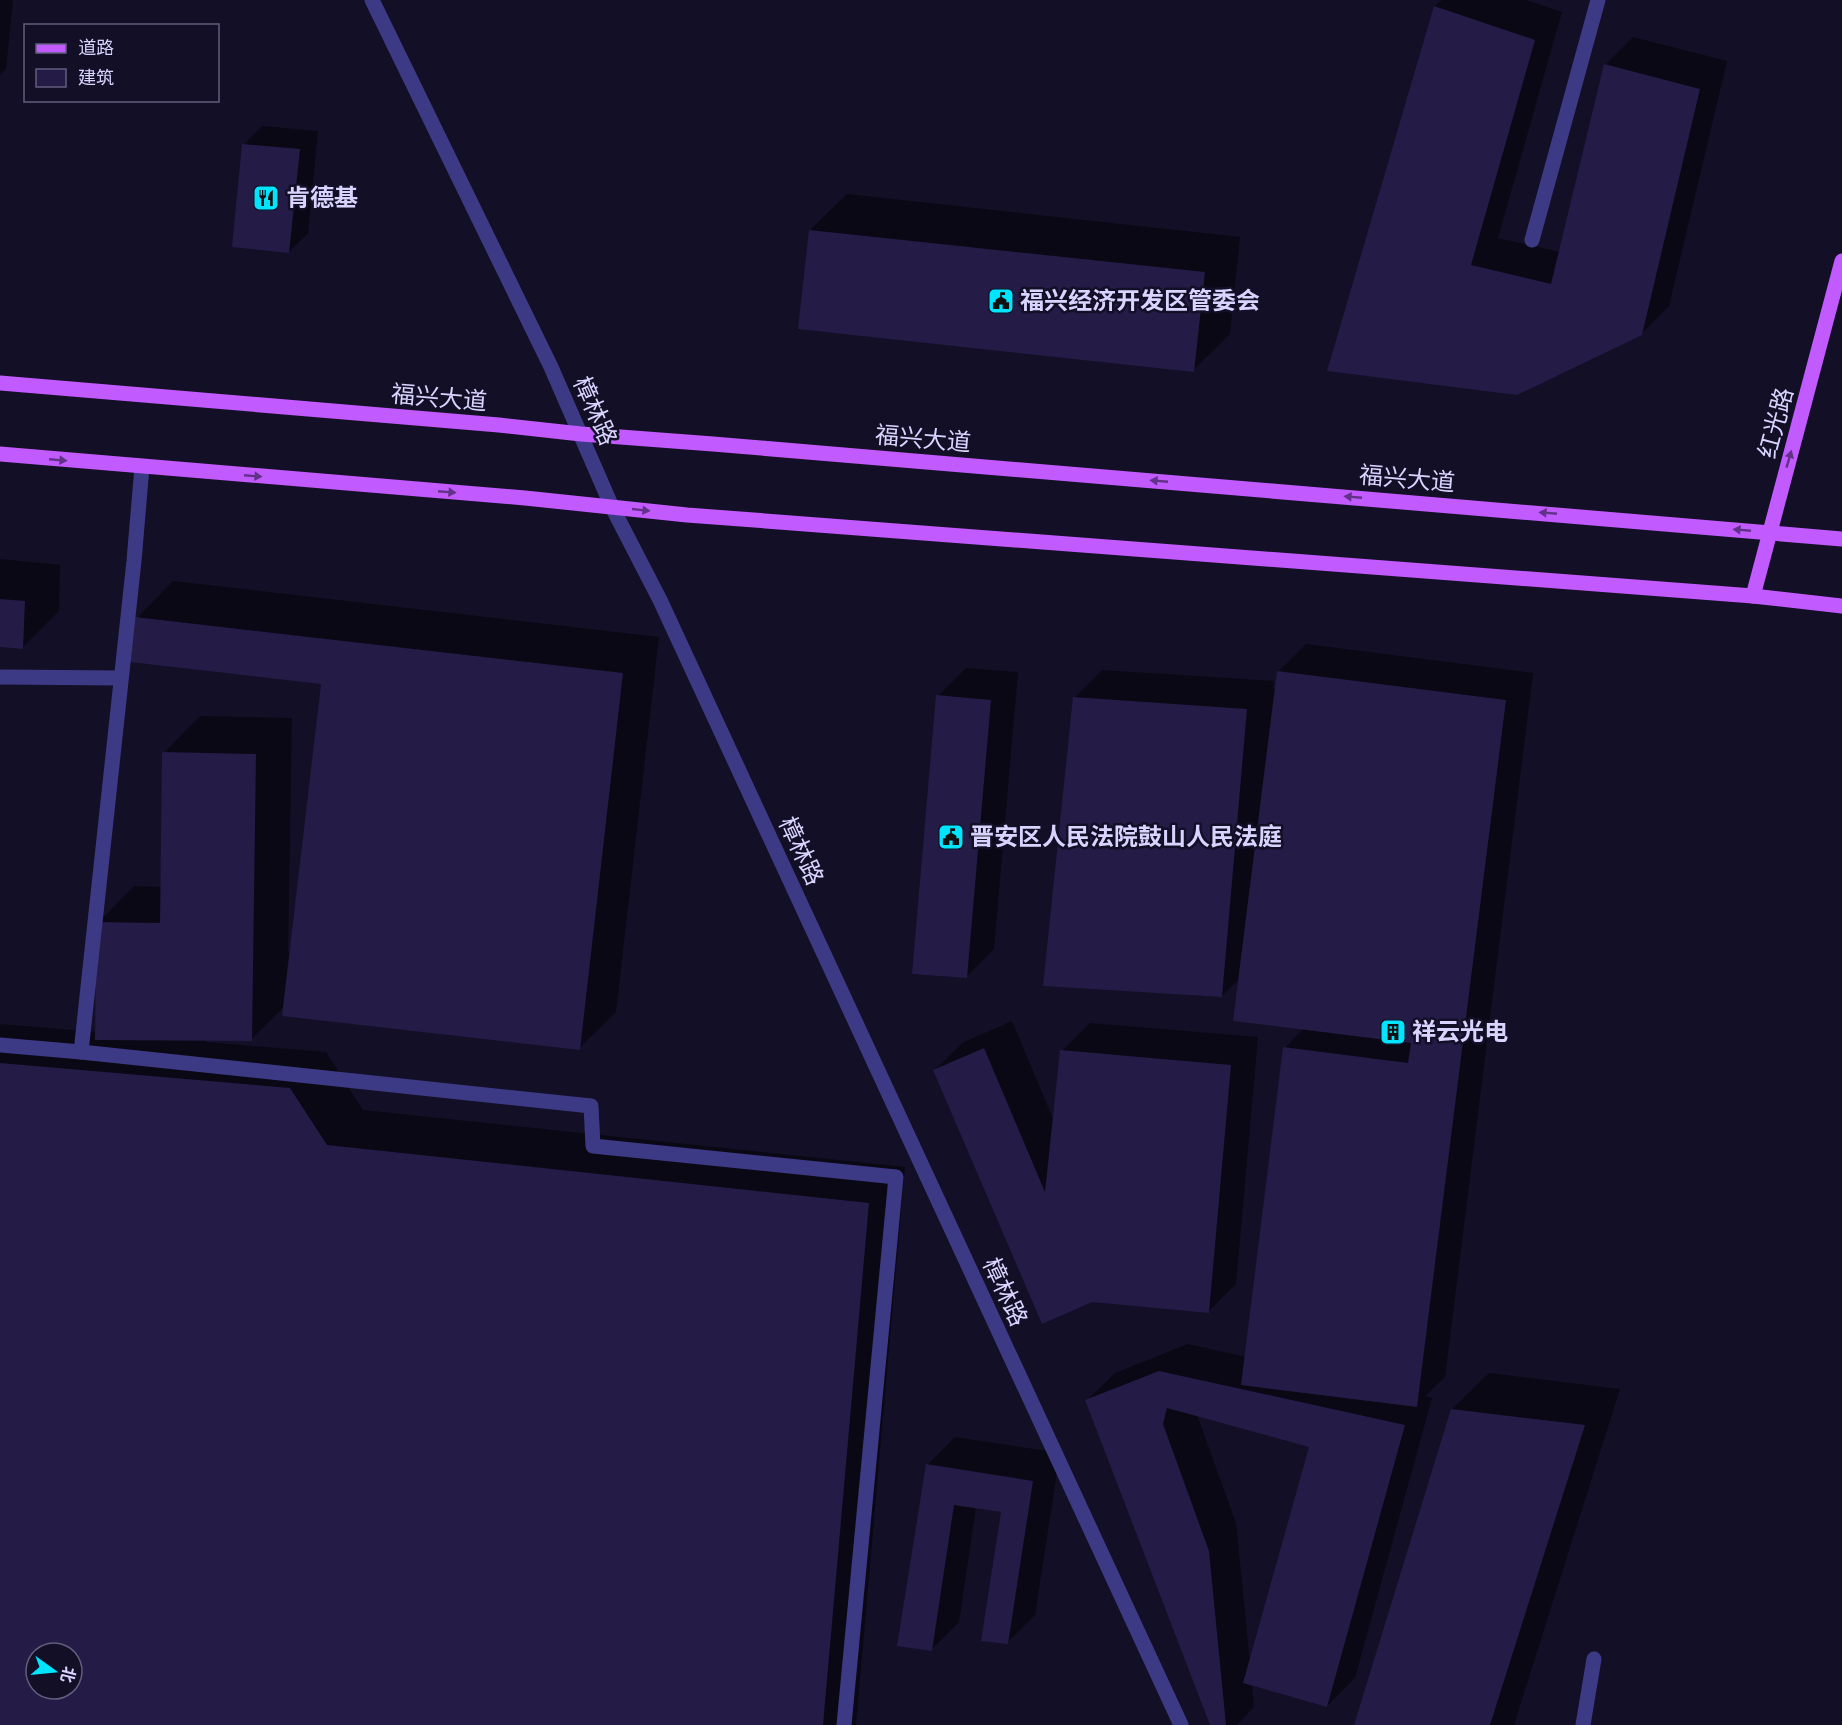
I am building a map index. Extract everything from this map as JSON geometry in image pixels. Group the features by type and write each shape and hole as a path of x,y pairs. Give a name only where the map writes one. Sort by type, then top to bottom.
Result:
{"main road":[{"name":"红光路","path":"1753,596 1768,532 1799,426 1842,261"},
{"name":"福兴大道","path":"0,383 1842,539"},
{"path":"0,454 687,515 1753,596 1842,606"}],"street":[{"name":"樟林路","path":"372,0 551,367 612,507 660,600 1181,1725"},
{"path":"1532,240 1598,0"},
{"path":"81,1052 122,678 142,467"},
{"path":"0,677 122,678"},
{"path":"0,1045 591,1106 593,1146 896,1177 844,1725"},
{"path":"1583,1725 1594,1659"}],"building":[{"path":"1434,6 1535,40 1471,265 1551,284 1604,64 1700,89 1642,335 1517,395 1327,371"},
{"name":"肯德基","path":"242,144 300,149 289,253 232,247"},
{"name":"福兴经济开发区管委会","path":"809,230 1205,272 1194,372 798,329"},
{"path":"0,599 25,601 23,649 0,647"},
{"path":"135,617 623,673 580,1050 282,1016 321,684 130,662"},
{"name":"祥云光电","path":"1277,671 1506,700 1417,1407 1241,1385 1283,1047 1408,1063 1411,1043 1233,1021"},
{"name":"晋安区人民法院鼓山人民法庭","path":"936,695 991,700 967,978 912,974"},
{"path":"1073,697 1247,709 1222,997 1043,986"},
{"path":"162,752 256,754 252,1041 95,1040 96,922 160,923"},
{"path":"984,1048 1045,1192 1060,1050 1231,1065 1209,1313 1092,1302 1042,1324 933,1070"},
{"path":"0,1063 290,1088 327,1145 869,1203 823,1725 0,1725"},
{"path":"1159,1371 1405,1425 1327,1707 1243,1683 1309,1447 1167,1408 1163,1424 1209,1551 1226,1725 1210,1725 1085,1400"},
{"path":"1451,1409 1585,1425 1490,1725 1354,1725"},
{"path":"926,1464 1033,1481 1008,1644 981,1641 1001,1512 954,1505 932,1651 897,1646"}],"place":[{"name":"肯德基","path":"266,198"},
{"name":"福兴经济开发区管委会","path":"1001,301"},
{"name":"晋安区人民法院鼓山人民法庭","path":"951,837"},
{"name":"祥云光电","path":"1393,1032"}]}
